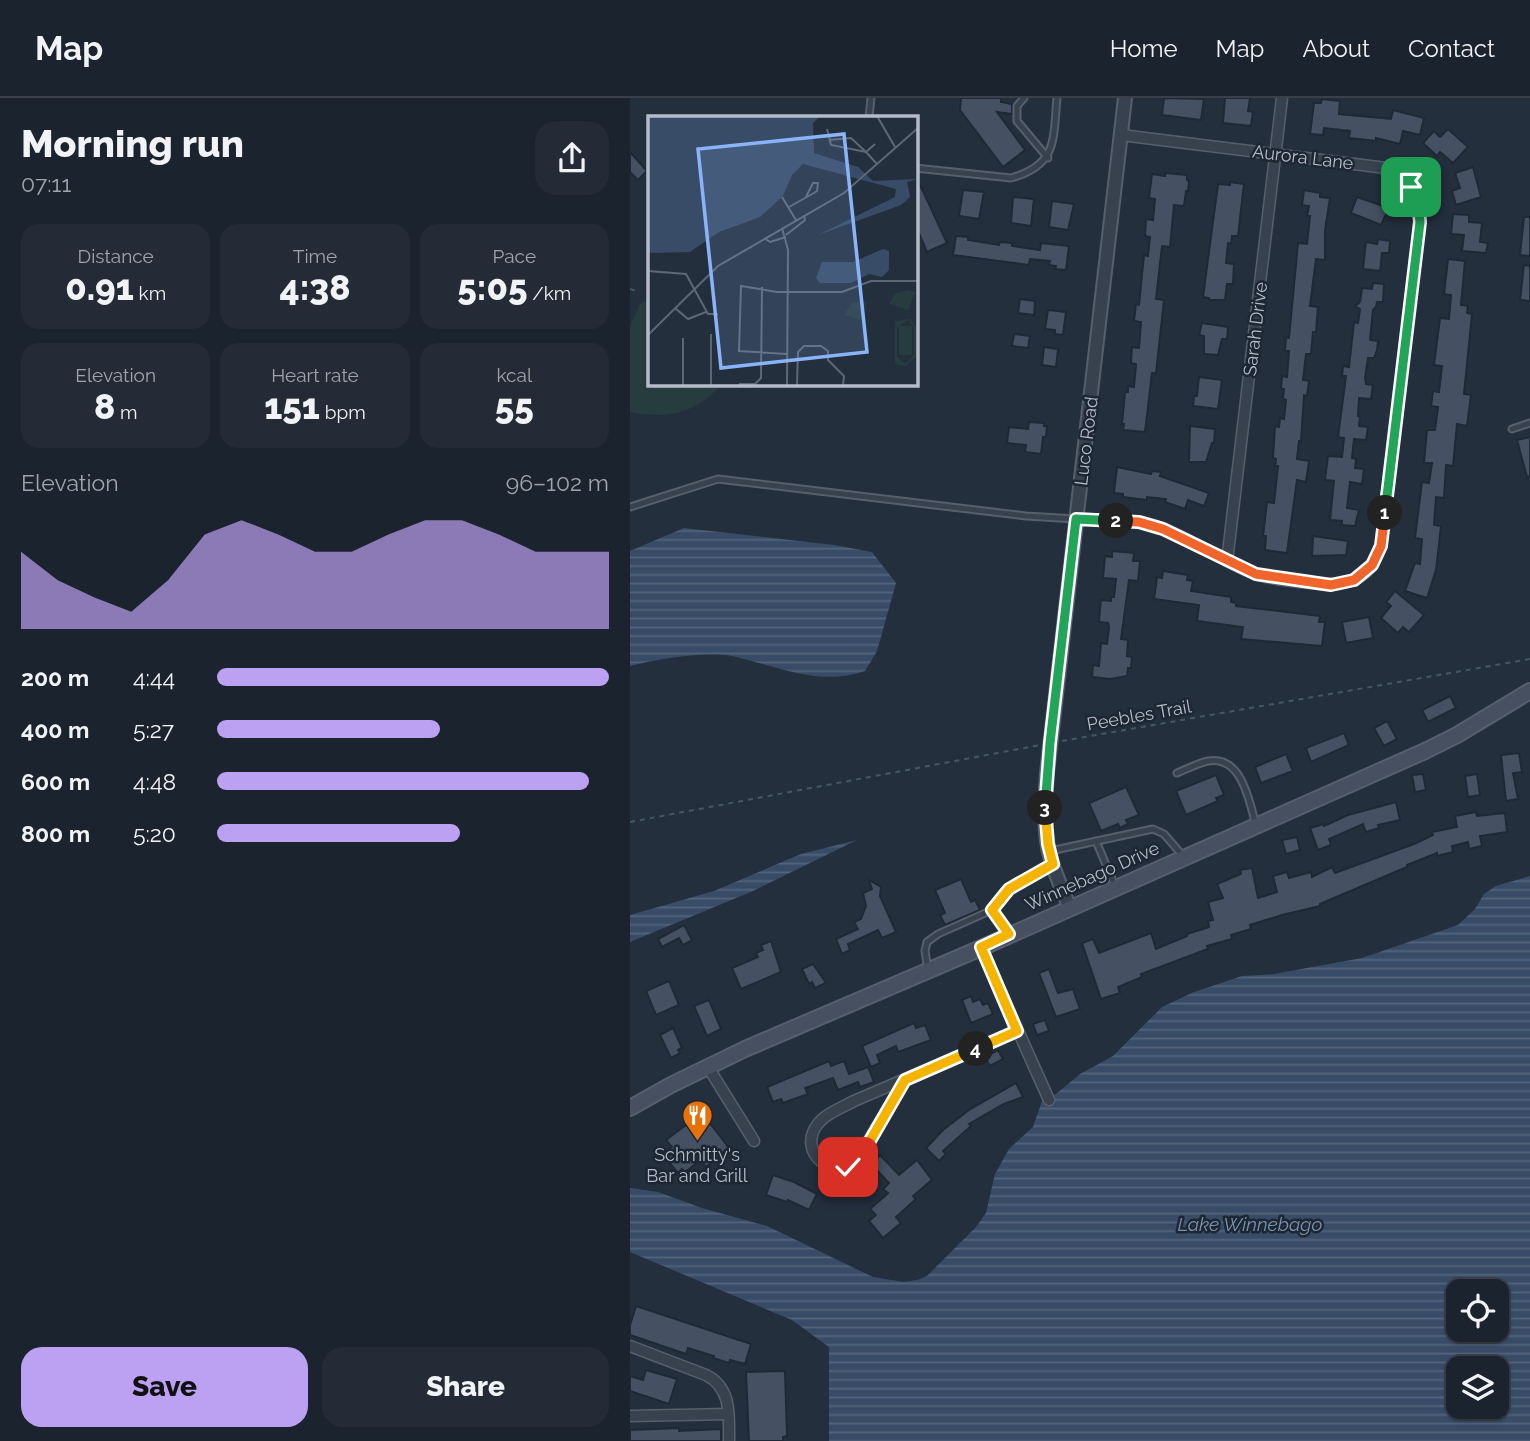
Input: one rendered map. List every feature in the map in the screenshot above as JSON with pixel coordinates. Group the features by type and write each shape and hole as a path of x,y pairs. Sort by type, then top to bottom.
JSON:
{"main road":[{"name":"Winnebago Drive","path":"630,1108 745,1049 1457,735 1530,691"}],"street":[{"name":"Luco Road","path":"1069,906 1049,851 1045,800 1125,98"},
{"name":"Sarah Drive","path":"1227,561 1282,98"},
{"name":"Aurora Lane","path":"1076,519 1149,524 1256,574 1273,579 1331,585 1356,579 1369,569 1379,551 1420,222 1416,196 1404,179 1381,166 1121,135"},
{"path":"981,947 1049,1100"},
{"path":"905,1080 855,1163 836,1169 820,1161 811,1148 811,1138 817,1125 831,1113 854,1101 1017,1031"},
{"path":"708,1067 754,1141"},
{"path":"630,1346 714,1379 725,1393 729,1441"},
{"path":"630,1416 728,1414"}],"lane":[{"path":"869,116 871,98"},
{"path":"1024,98 1017,106 1017,121 1048,158"},
{"path":"917,168 1012,178 1025,174 1048,158 1052,146 1057,98"},
{"path":"1512,429 1530,422"},
{"path":"630,507 718,479 1026,516 1076,519"},
{"path":"1177,773 1208,761 1221,761 1231,766 1240,776 1256,825"},
{"path":"1049,851 1153,829 1164,834 1184,856"},
{"path":"1096,841 1115,886"},
{"path":"928,970 925,950 927,942 938,934 992,910 1009,889 1053,864"},
{"path":"992,910 1009,934"}],"path":[{"path":"630,289 636,290"},
{"name":"Peebles Trail","path":"630,822 1050,743 1530,659"}],"green space":[{"path":"648,300 648,385 721,385 703,401 681,412 669,414 630,412 630,326 640,304"}],"water":[{"path":"684,528 834,545 872,552 896,583 877,651 865,671 831,677 814,676 732,656 709,654 681,656 630,666 630,551"},
{"path":"857,840 753,891 630,942 630,915 714,891 801,854"},
{"name":"Lake Winnebago","path":"1530,876 1530,1441 829,1441 829,1347 792,1320 630,1252 630,1188 658,1192 702,1208 767,1226 873,1277 903,1282 927,1276 976,1227 986,1213 995,1174 1009,1149 1033,1127 1042,1101 1056,1094 1080,1074 1113,1056 1162,1007 1194,992 1242,976 1274,974 1362,958 1458,925 1475,909 1484,894 1496,886"}],"building":[{"path":"961,98 1001,98 1001,102 1012,104 1012,114 997,112 1025,150 1003,167 960,110"},
{"path":"1164,98 1204,99 1201,120 1162,115"},
{"path":"1225,98 1250,98 1248,111 1253,112 1251,126 1223,123"},
{"path":"1322,99 1340,101 1339,114 1391,119 1393,110 1424,118 1420,135 1403,131 1400,144 1376,138 1376,141 1349,138 1350,131 1324,128 1323,135 1310,134 1314,103 1321,103"},
{"path":"1448,129 1468,147 1453,163 1440,152 1437,156 1423,143 1434,131 1440,137"},
{"path":"630,152 647,171 638,180 630,172"},
{"path":"1473,167 1481,197 1456,205 1452,191 1460,188 1455,173"},
{"path":"1165,173 1187,175 1188,191 1184,206 1174,205 1170,247 1162,246 1156,299 1164,300 1156,373 1152,373 1145,432 1123,430 1125,392 1128,392 1128,386 1134,387 1136,364 1131,363 1132,347 1139,348 1141,322 1134,321 1136,304 1139,305 1144,255 1148,256 1150,237 1145,236 1146,219 1153,220 1155,199 1149,198 1152,174 1165,176"},
{"path":"917,178 947,243 927,252 917,229"},
{"path":"1230,182 1244,184 1238,236 1232,236 1231,244 1228,243 1226,263 1234,264 1233,284 1227,284 1225,300 1209,300 1203,297 1218,184 1230,185"},
{"path":"963,190 984,192 979,219 959,216"},
{"path":"1304,190 1330,198 1325,230 1325,260 1316,259 1310,306 1318,307 1316,332 1313,332 1311,354 1306,354 1303,380 1309,381 1307,396 1304,395 1297,459 1309,461 1306,482 1297,480 1287,553 1265,550 1266,536 1263,536 1267,502 1274,503 1278,466 1275,466 1276,459 1273,458 1275,426 1279,427 1280,418 1284,419 1286,400 1283,399 1284,389 1281,389 1282,376 1287,377 1289,351 1285,351 1286,337 1289,338 1298,243 1307,244 1310,216 1307,216 1309,206 1302,205"},
{"path":"1013,197 1034,199 1031,226 1011,223"},
{"path":"1357,197 1389,208 1381,225 1351,213"},
{"path":"1052,201 1074,204 1068,230 1049,227"},
{"path":"1453,214 1469,215 1469,222 1482,223 1480,242 1488,243 1486,253 1462,251 1464,235 1451,234"},
{"path":"1524,217 1530,217 1530,256 1520,255"},
{"path":"956,236 999,245 1000,242 1012,243 1012,246 1040,250 1041,243 1069,246 1066,270 1055,269 1056,266 1049,265 1050,261 1030,259 1029,265 953,255"},
{"path":"1378,239 1390,241 1389,253 1382,253 1380,271 1363,269 1366,242 1377,244"},
{"path":"1448,259 1465,261 1461,305 1468,306 1467,313 1472,314 1464,394 1471,395 1467,426 1457,424 1453,466 1446,465 1444,498 1436,497 1434,525 1441,526 1436,570 1427,598 1405,591 1415,563 1420,564 1422,539 1415,538 1422,482 1429,483 1432,463 1424,463 1427,430 1435,430 1438,407 1431,406 1433,391 1439,392 1442,366 1434,365 1440,318 1449,319 1451,295 1444,294"},
{"path":"1524,265 1530,266 1530,301 1520,300"},
{"path":"1373,283 1384,284 1383,302 1377,302 1373,310 1370,340 1378,341 1377,350 1374,358 1368,358 1365,378 1366,384 1373,385 1371,399 1359,398 1359,426 1368,427 1366,440 1354,439 1352,458 1356,459 1355,468 1364,469 1362,484 1350,482 1347,508 1359,510 1355,526 1342,525 1342,521 1330,520 1334,481 1325,480 1328,456 1342,457 1344,438 1338,437 1346,376 1342,376 1343,366 1349,367 1354,322 1358,323 1360,309 1355,306 1360,302 1362,288 1372,289"},
{"path":"1020,299 1035,301 1034,315 1018,313"},
{"path":"1048,310 1066,312 1063,335 1055,334 1055,330 1045,329"},
{"path":"1202,323 1228,327 1227,339 1222,339 1218,355 1204,354 1204,336 1199,335"},
{"path":"1014,334 1030,336 1028,348 1012,346"},
{"path":"1044,347 1058,349 1056,367 1042,365"},
{"path":"1199,377 1222,380 1218,409 1193,406"},
{"path":"1029,422 1044,423 1044,426 1047,426 1041,454 1025,452 1026,445 1007,443 1009,427 1028,429"},
{"path":"1190,426 1215,429 1214,443 1206,462 1189,462"},
{"path":"1530,437 1530,476 1527,477 1517,440"},
{"path":"1117,467 1151,474 1152,471 1161,472 1160,476 1209,493 1204,506 1188,500 1185,509 1165,502 1166,499 1123,497 1123,494 1114,493"},
{"path":"1313,536 1348,541 1346,555 1312,556"},
{"path":"1112,551 1134,553 1133,561 1140,561 1138,581 1129,580 1121,639 1128,640 1127,656 1132,657 1131,668 1128,668 1127,676 1110,679 1092,677 1093,665 1099,666 1101,643 1107,644 1108,623 1099,622 1101,600 1111,601 1111,597 1114,597 1116,579 1103,578 1105,556 1112,557"},
{"path":"1163,571 1188,575 1187,580 1193,581 1191,591 1231,597 1231,602 1236,603 1236,606 1320,616 1319,622 1325,622 1322,646 1241,639 1243,627 1197,621 1199,605 1154,599 1157,577 1162,578"},
{"path":"1395,591 1424,615 1409,632 1403,627 1398,633 1381,618 1391,606 1386,602"},
{"path":"1369,617 1373,638 1346,643 1342,622"},
{"path":"1450,696 1456,708 1428,722 1422,710"},
{"path":"1387,721 1397,739 1384,746 1374,728"},
{"path":"1344,733 1349,745 1311,762 1306,748"},
{"path":"1519,753 1522,772 1513,773 1518,799 1506,801 1501,755"},
{"path":"1286,754 1293,771 1261,783 1255,767"},
{"path":"1423,774 1426,790 1415,792 1412,775"},
{"path":"1477,774 1480,795 1468,797 1465,776"},
{"path":"1216,775 1224,795 1216,798 1218,801 1186,815 1176,791"},
{"path":"1126,787 1139,815 1126,820 1128,824 1120,828 1118,824 1101,831 1089,803"},
{"path":"1396,802 1400,820 1378,825 1379,828 1366,832 1363,824 1329,839 1331,845 1318,850 1310,828 1324,826 1348,815"},
{"path":"1476,812 1477,816 1505,813 1507,832 1480,836 1482,846 1469,849 1468,842 1452,846 1453,852 1437,856 1437,853 1407,865 1320,906 1250,925 1251,929 1231,935 1232,939 1207,946 1208,949 1141,974 1142,977 1118,987 1120,993 1101,999 1082,943 1093,939 1099,953 1151,933 1156,949 1209,927 1208,921 1213,920 1208,902 1223,898 1217,884 1241,874 1240,870 1252,868 1258,898 1277,892 1273,876 1287,872 1289,878 1311,872 1312,877 1332,867 1335,873 1414,844 1433,835 1432,832 1457,827 1455,816"},
{"path":"1297,837 1300,850 1286,854 1282,840"},
{"path":"961,879 971,902 975,900 980,910 945,925 940,915 945,913 935,890"},
{"path":"869,880 881,887 880,896 896,932 882,938 878,930 848,944 850,950 842,954 836,939 858,929 854,922 861,919 866,906 863,893 872,889"},
{"path":"684,925 692,940 683,945 679,938 662,947 658,939"},
{"path":"771,941 781,972 741,989 732,968 758,957 756,953 763,950 761,945"},
{"path":"813,964 826,983 815,988 812,982 809,984 802,969"},
{"path":"1049,969 1058,993 1073,989 1080,1009 1056,1017 1039,973"},
{"path":"669,981 679,1005 656,1015 646,991"},
{"path":"971,996 973,1002 980,999 983,1005 988,1003 993,1014 971,1023 962,1000"},
{"path":"709,1000 721,1029 707,1036 694,1006"},
{"path":"1045,1020 1049,1031 1037,1035 1033,1024"},
{"path":"914,1023 916,1028 925,1025 931,1040 898,1052 896,1046 877,1055 880,1063 871,1067 862,1046"},
{"path":"673,1028 682,1048 678,1050 680,1053 671,1058 660,1035"},
{"path":"998,1050 1003,1059 990,1066 985,1057"},
{"path":"829,1061 831,1066 844,1061 849,1074 868,1067 874,1082 860,1087 858,1082 838,1090 833,1078 805,1088 808,1094 783,1103 781,1099 773,1102 767,1087"},
{"path":"1016,1083 1023,1097 1004,1104 969,1124 971,1126 943,1151 946,1154 939,1161 926,1148 943,1130 969,1110"},
{"name":"Schmitty's Bar and Grill","path":"702,1113 729,1148 706,1167 701,1160 685,1172 682,1169 678,1173 666,1158 670,1155 667,1150 672,1147 666,1140"},
{"path":"880,1155 899,1175 917,1160 932,1180 913,1196 916,1199 896,1217 901,1223 883,1238 869,1221 876,1215 870,1209 888,1193 883,1189 889,1183 871,1164"},
{"path":"773,1175 817,1194 809,1210 788,1200 787,1202 766,1195"},
{"path":"636,1306 751,1344 745,1364 730,1360 729,1363 688,1348 686,1354 630,1335"},
{"path":"646,1370 677,1379 669,1404 630,1391 630,1376 643,1380"},
{"path":"785,1371 787,1436 783,1437 783,1441 749,1441 746,1372"},
{"path":"679,1428 679,1431 721,1429 721,1441 630,1441 630,1430"}],"place":[{"name":"Schmitty's Bar and Grill","path":"697,1143"}],"route":[{"path":"848,1167 860,1158 905,1080 1017,1031 981,947 1009,934 992,910 1009,889 1053,864 1048,844 1045,800 1076,519 1139,522 1156,526 1247,570 1273,579 1336,585 1361,576 1375,561 1382,541 1420,222 1418,201 1411,187"}]}
